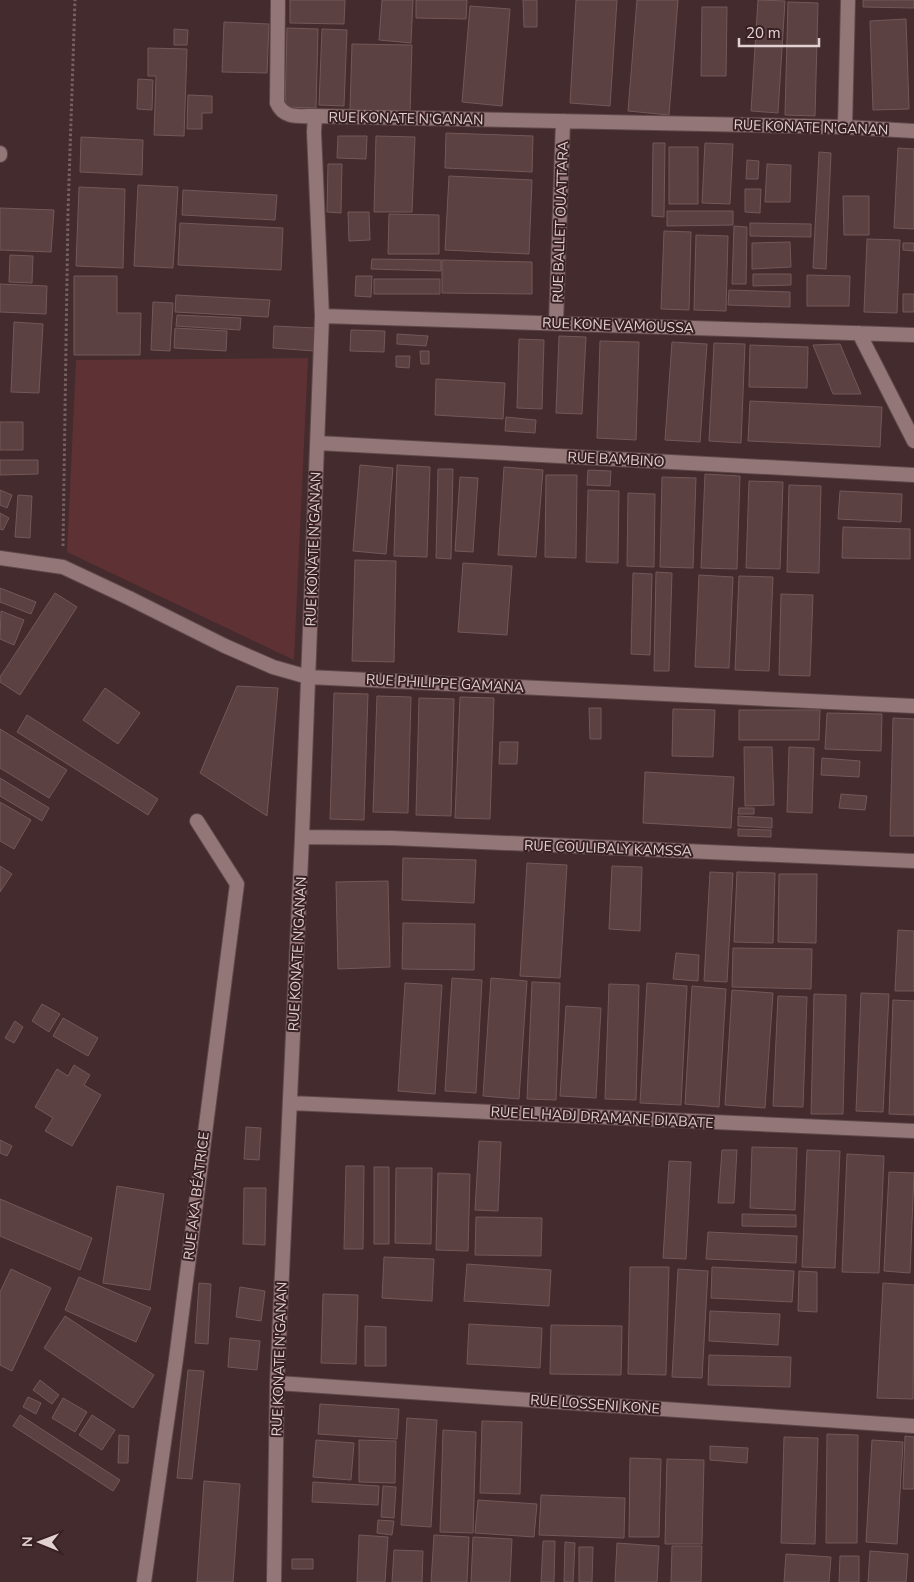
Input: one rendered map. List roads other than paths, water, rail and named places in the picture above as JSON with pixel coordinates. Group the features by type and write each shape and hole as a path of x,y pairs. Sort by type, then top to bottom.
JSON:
{"street":[{"path":"278,0 277,103 280,110 286,115 315,116"},
{"path":"845,127 848,0"},
{"name":"RUE KONATE N'GANAN","path":"274,1582 277,1383 302,837 322,316 314,132 315,116 845,127 914,131"},
{"name":"RUE BALLET OUATTARA","path":"556,323 563,121"},
{"name":"RUE KONE VAMOUSSA","path":"322,316 914,335"},
{"path":"859,333 914,440"},
{"name":"RUE BAMBINO","path":"317,443 914,475"},
{"name":"RUE PHILIPPE GAMANA","path":"0,558 63,567 225,646 273,667 308,677 914,706"},
{"name":"RUE AKA BÉATRICE","path":"144,1582 176,1359 237,884 197,821"},
{"name":"RUE COULIBALY KAMSSA","path":"302,837 402,839 914,861"},
{"name":"RUE EL HADJ DRAMANE DIABATE","path":"290,1103 914,1131"},
{"name":"RUE LOSSENI KONE","path":"277,1383 914,1426"}]}
